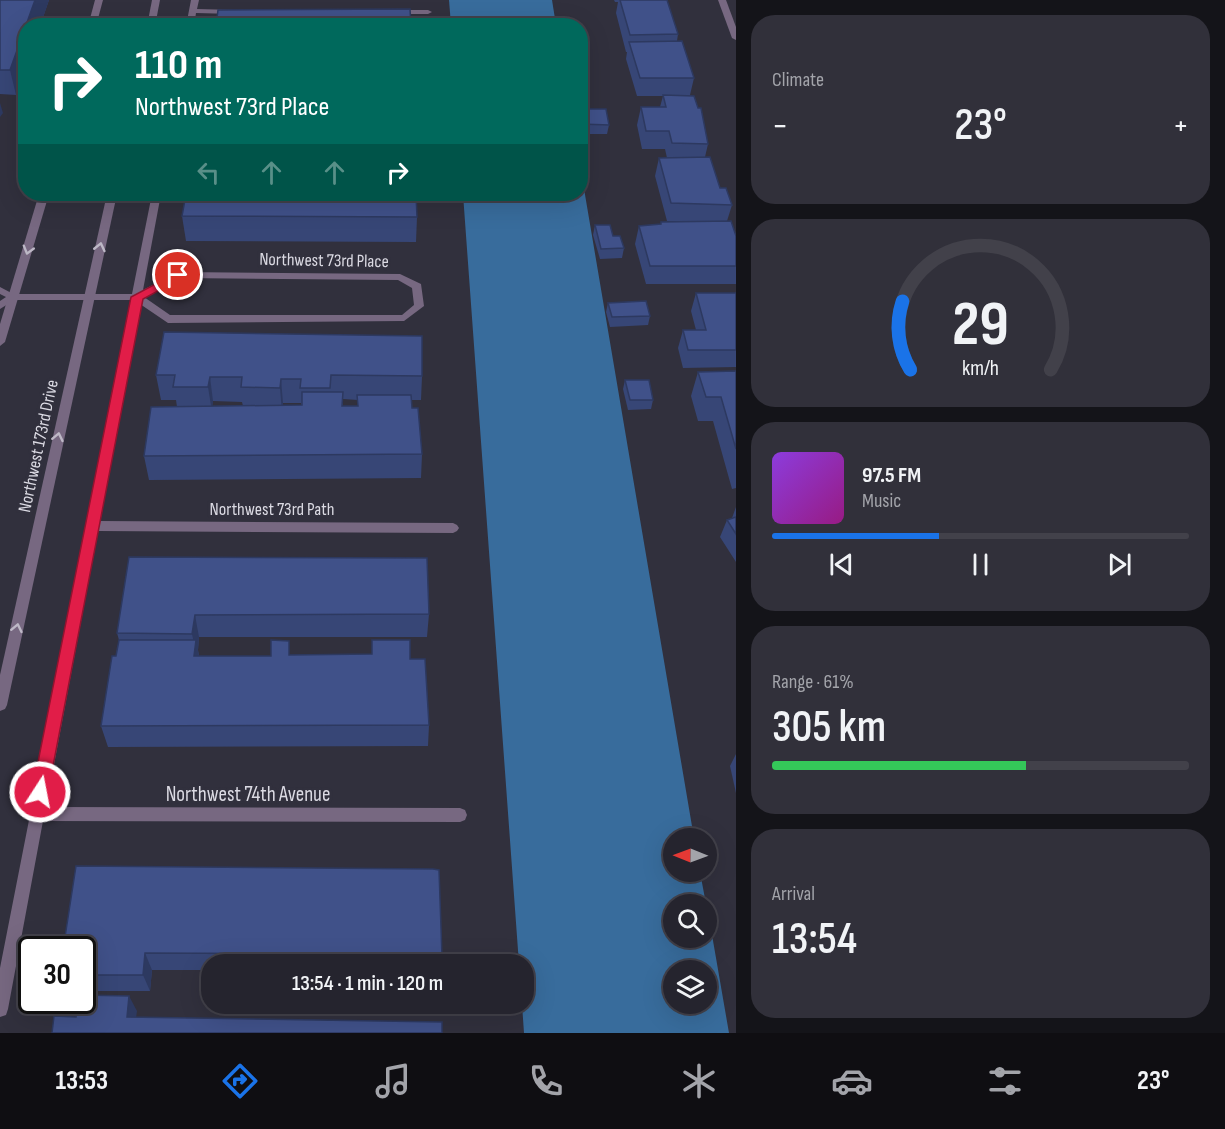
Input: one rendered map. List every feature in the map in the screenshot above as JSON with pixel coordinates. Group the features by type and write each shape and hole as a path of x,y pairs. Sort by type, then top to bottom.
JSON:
{"street":[{"path":"94,18 99,0"},
{"path":"153,18 156,0"},
{"path":"192,18 195,0"},
{"path":"722,0 736,38"},
{"path":"193,11 240,12"},
{"path":"381,12 428,12"},
{"path":"0,342 42,201"},
{"name":"Northwest 173rd Drive","path":"0,705 110,201"},
{"path":"0,1008 155,201"},
{"name":"Northwest 73rd Place","path":"14,297 137,297 178,275 400,277 417,286 419,306 404,318 168,319 137,297"},
{"path":"0,290 14,297"},
{"path":"0,306 14,297"},
{"name":"Northwest 73rd Path","path":"92,526 453,528"},
{"name":"Northwest 74th Avenue","path":"36,814 459,815"}],"water":[{"path":"449,0 552,0 555,18 450,18"},
{"path":"464,201 586,201 692,828 663,828 663,882 702,882 704,894 663,894 663,948 714,948 716,960 663,960 663,1014 717,1014 717,964 729,1033 524,1033 523,1014 534,1014 534,954 518,954"}],"building":[{"path":"0,0 35,0 29,18 18,18 18,48 10,70 0,70"},
{"path":"620,0 667,0 678,34 630,35"},
{"path":"410,9 411,18 217,18 218,10"},
{"path":"682,41 694,78 640,78 629,42"},
{"path":"663,95 694,96 698,108 701,108 708,144 672,143 669,131 646,131 641,107 666,107"},
{"path":"588,109 606,109 609,125 588,124"},
{"path":"710,157 720,188 726,188 732,205 671,203 659,158"},
{"path":"185,201 416,201 417,217 182,216"},
{"path":"731,221 736,236 736,266 650,266 639,226 661,224 661,222"},
{"path":"595,225 610,225 613,236 620,236 624,248 601,249"},
{"path":"696,293 736,293 736,350 688,350 683,330 706,330"},
{"path":"646,301 650,316 612,317 608,303"},
{"path":"164,332 422,336 422,376 331,375 330,388 300,388 301,379 281,379 280,388 241,387 242,377 210,377 208,387 173,387 175,375 156,375"},
{"path":"736,371 736,449 721,397 706,397 698,372"},
{"path":"625,380 649,380 653,400 630,400"},
{"path":"302,392 343,392 342,406 358,406 357,395 411,395 412,408 418,408 422,454 144,456 151,407 302,405"},
{"path":"736,517 736,534 727,520"},
{"path":"129,557 427,558 429,614 195,615 192,634 117,633"},
{"path":"119,640 196,640 194,656 271,656 271,640 289,641 289,655 372,654 372,640 410,640 410,659 425,659 429,725 101,726 112,656 116,656"},
{"path":"76,866 439,870 442,954 145,953 143,975 96,975 96,936 65,936"},
{"path":"96,995 129,996 127,1017 442,1022 442,1033 52,1033 54,1016 76,1017 77,1014 96,1014"}],"route":[{"path":"40,792 137,297 178,275"}]}
